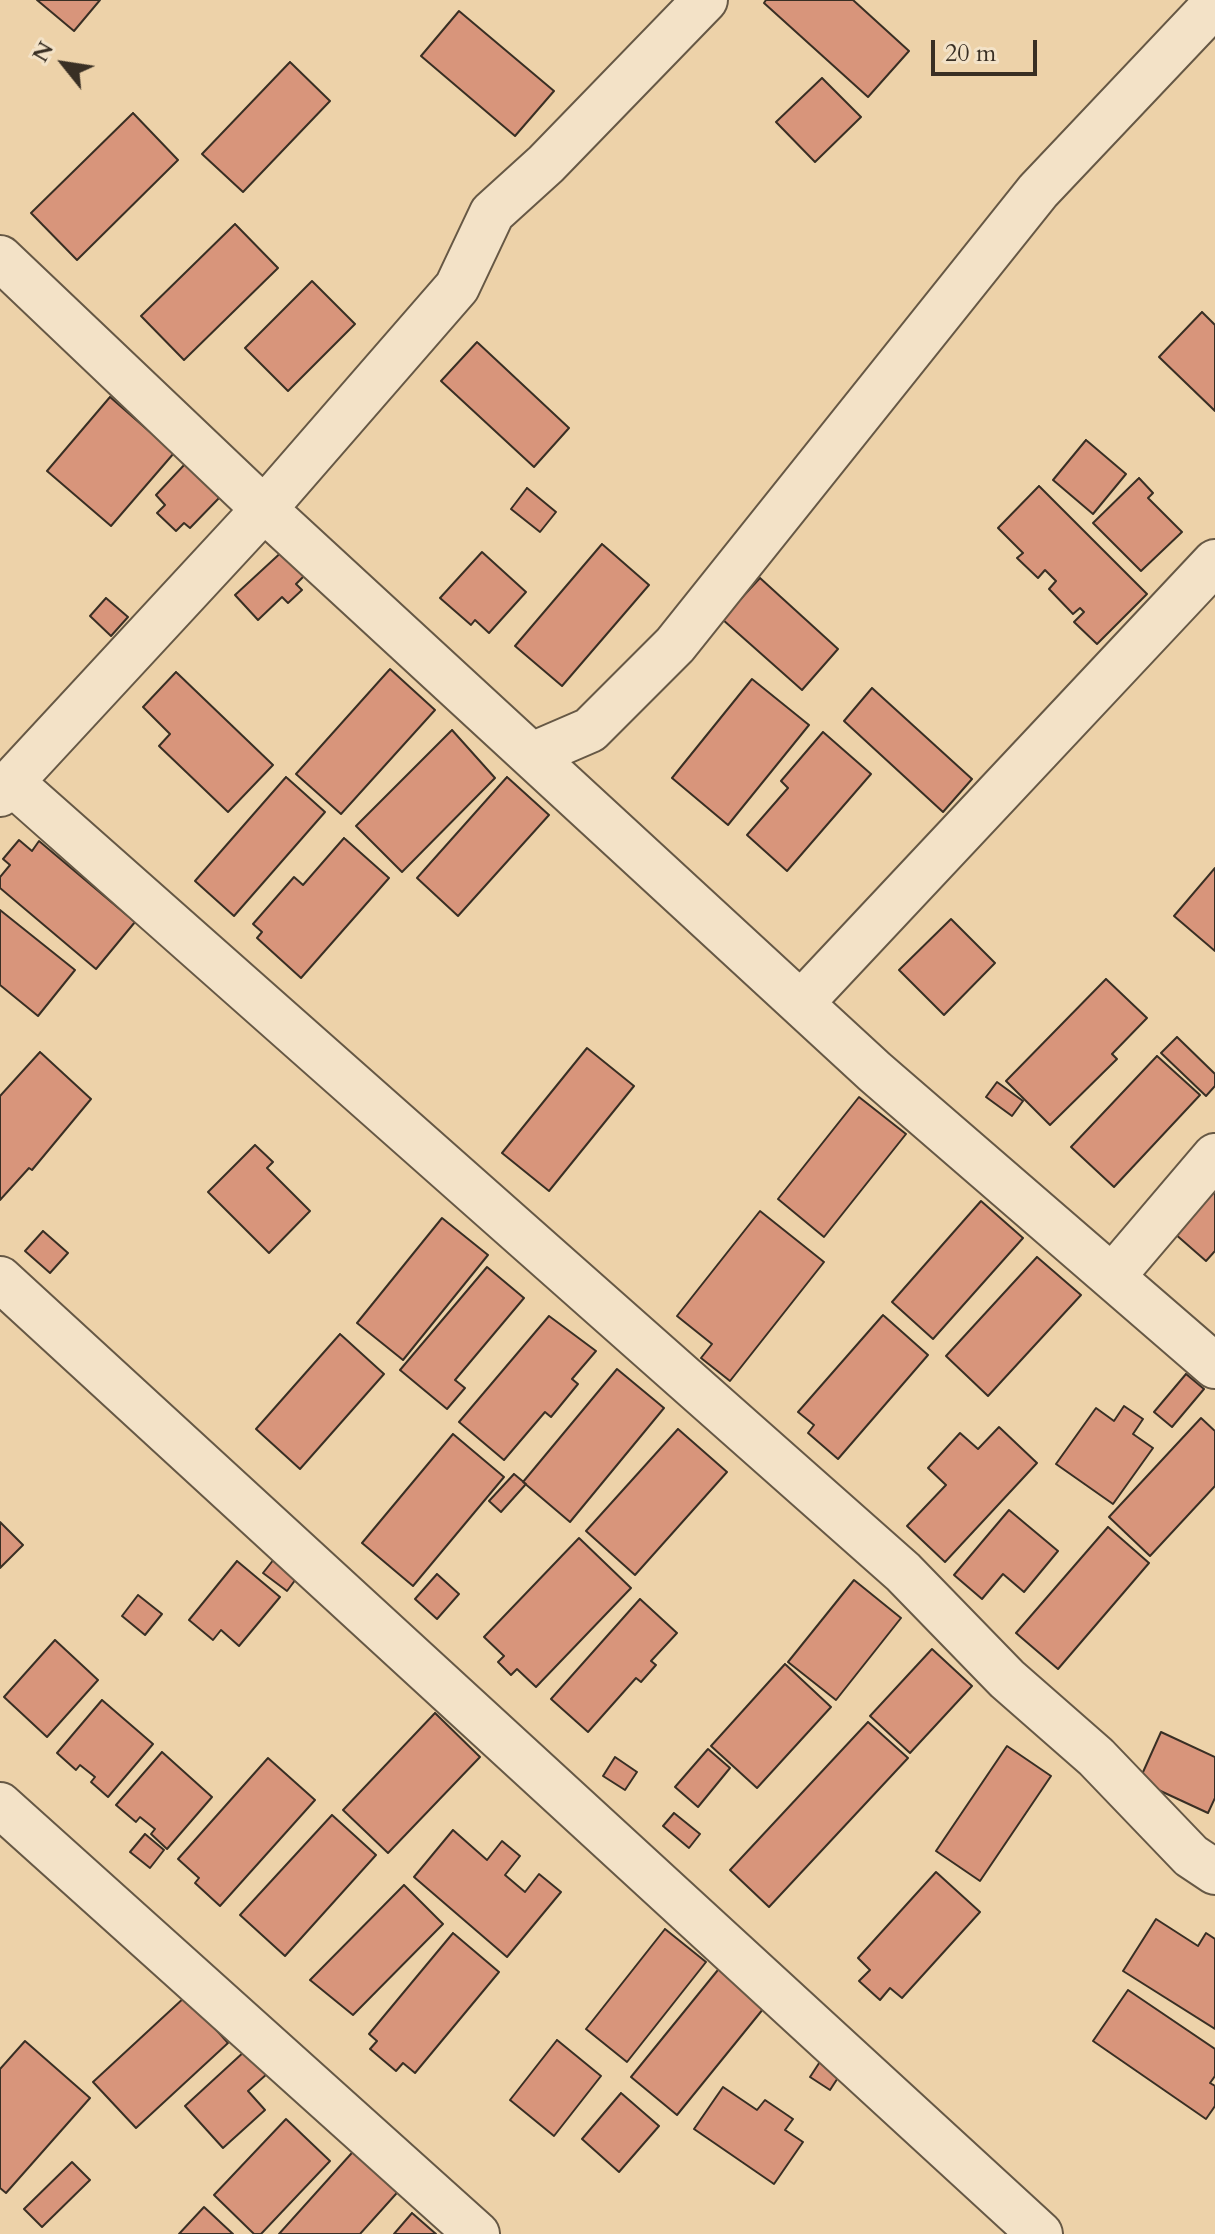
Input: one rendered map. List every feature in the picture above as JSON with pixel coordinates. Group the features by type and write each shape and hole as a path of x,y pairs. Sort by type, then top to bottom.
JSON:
{"street":[{"path":"705,0 556,154 492,213 457,287 264,509 6,788 903,1572 1007,1679 1096,1757 1191,1856 1215,1872"},
{"path":"532,755 590,730 675,645 1038,191 1215,4"},
{"path":"0,258 264,509 875,1072 1215,1366"},
{"path":"802,1002 1215,562"},
{"path":"1112,1277 1215,1156"},
{"path":"0,1279 1040,2234"},
{"path":"0,1805 477,2234"}],"building":[{"path":"37,0 100,0 74,31"},
{"path":"766,0 853,0 909,51 868,97 764,3"},
{"path":"459,11 554,91 515,136 421,56"},
{"path":"290,62 330,101 243,192 202,154"},
{"path":"822,78 861,117 815,162 776,122"},
{"path":"133,113 178,160 77,260 31,213"},
{"path":"235,224 278,268 184,360 141,316"},
{"path":"312,281 355,324 288,391 245,348"},
{"path":"1202,312 1215,325 1215,411 1159,357"},
{"path":"477,342 569,428 534,467 441,381"},
{"path":"110,397 174,453 111,526 47,471"},
{"path":"1086,440 1126,474 1093,514 1053,480"},
{"path":"185,464 220,497 190,528 184,523 176,531 157,513 165,505 156,495"},
{"path":"1139,478 1153,493 1148,498 1182,532 1141,571 1093,523"},
{"path":"1039,486 1147,594 1097,644 1074,622 1084,612 1080,608 1073,614 1049,589 1056,581 1045,570 1038,578 1017,558 1023,553 998,528"},
{"path":"527,488 556,512 540,532 511,509"},
{"path":"602,544 649,585 562,686 515,646"},
{"path":"286,548 308,572 296,584 302,590 288,603 282,597 258,620 235,595"},
{"path":"482,552 526,592 489,633 475,620 471,625 440,598"},
{"path":"760,578 838,649 802,690 722,619"},
{"path":"106,598 128,617 111,636 90,616"},
{"path":"390,669 435,710 341,814 296,774"},
{"path":"176,672 273,765 228,812 159,746 170,734 143,707"},
{"path":"752,679 809,725 728,825 672,778"},
{"path":"872,688 972,779 943,812 844,721"},
{"path":"452,730 495,778 402,872 356,826"},
{"path":"823,732 871,774 787,871 747,835 788,788 781,781"},
{"path":"286,777 325,812 234,916 195,881"},
{"path":"507,777 549,815 458,916 417,878"},
{"path":"344,838 389,878 301,978 257,938 262,932 253,924 294,877 303,885"},
{"path":"19,840 32,851 39,841 135,922 96,969 0,888 0,877 10,865 3,859"},
{"path":"1215,868 1215,951 1174,916"},
{"path":"0,910 75,970 38,1016 0,985"},
{"path":"951,919 995,963 944,1015 899,970"},
{"path":"1106,979 1147,1018 1112,1054 1117,1059 1050,1125 1006,1081"},
{"path":"1177,1037 1215,1074 1215,1086 1206,1096 1161,1053"},
{"path":"587,1048 634,1086 549,1191 502,1153"},
{"path":"40,1052 91,1099 32,1170 29,1168 0,1200 0,1096"},
{"path":"1157,1056 1200,1095 1114,1187 1071,1147"},
{"path":"997,1082 1023,1101 1012,1116 986,1097"},
{"path":"859,1097 906,1134 824,1237 778,1199"},
{"path":"255,1145 273,1162 267,1168 310,1211 269,1253 208,1192"},
{"path":"1215,1187 1215,1251 1206,1261 1174,1233"},
{"path":"981,1201 1023,1238 933,1339 892,1302"},
{"path":"760,1211 824,1262 730,1381 701,1358 712,1344 677,1316"},
{"path":"442,1218 488,1255 403,1360 357,1323"},
{"path":"43,1231 68,1253 50,1273 25,1251"},
{"path":"1037,1257 1081,1295 988,1396 946,1356"},
{"path":"487,1267 524,1298 455,1380 465,1388 447,1409 400,1370"},
{"path":"883,1315 928,1355 838,1459 808,1433 814,1425 798,1412"},
{"path":"549,1316 596,1351 572,1379 578,1384 551,1417 545,1412 504,1460 459,1422"},
{"path":"340,1334 384,1374 300,1469 256,1429"},
{"path":"617,1369 664,1408 570,1522 523,1482"},
{"path":"1186,1374 1204,1389 1172,1427 1154,1412"},
{"path":"1124,1406 1143,1419 1133,1434 1153,1448 1113,1504 1056,1464 1096,1408 1114,1421"},
{"path":"1201,1418 1215,1431 1215,1486 1150,1556 1109,1517"},
{"path":"999,1427 1037,1463 945,1562 907,1526 946,1485 928,1468 960,1433 978,1449"},
{"path":"678,1429 727,1472 635,1575 586,1531"},
{"path":"453,1434 504,1477 413,1586 362,1543"},
{"path":"514,1474 526,1484 501,1512 489,1501"},
{"path":"1009,1510 1058,1551 1024,1592 1003,1574 982,1599 954,1575"},
{"path":"0,1522 23,1545 0,1568"},
{"path":"1108,1527 1149,1563 1058,1669 1016,1633"},
{"path":"579,1538 631,1588 536,1687 517,1669 511,1675 498,1662 504,1656 484,1637"},
{"path":"282,1549 305,1567 287,1591 263,1573"},
{"path":"237,1561 280,1597 239,1646 221,1630 213,1640 189,1620"},
{"path":"437,1574 459,1594 437,1619 415,1599"},
{"path":"854,1580 901,1618 836,1700 788,1662"},
{"path":"138,1595 162,1614 145,1635 122,1616"},
{"path":"640,1599 677,1633 651,1661 656,1665 641,1682 636,1678 588,1732 551,1699"},
{"path":"55,1640 98,1680 47,1737 4,1697"},
{"path":"932,1649 972,1686 910,1753 870,1716"},
{"path":"785,1664 831,1707 757,1788 711,1746"},
{"path":"102,1700 153,1744 108,1797 91,1782 95,1777 80,1765 76,1770 57,1753"},
{"path":"435,1713 480,1757 388,1853 343,1810"},
{"path":"868,1722 908,1758 769,1907 730,1870"},
{"path":"1161,1732 1215,1757 1215,1798 1208,1813 1139,1781"},
{"path":"1007,1746 1051,1776 980,1881 936,1851"},
{"path":"708,1749 730,1768 698,1807 675,1787"},
{"path":"162,1752 212,1797 167,1849 151,1834 155,1829 140,1817 136,1822 116,1805"},
{"path":"615,1757 637,1772 625,1790 603,1776"},
{"path":"268,1758 315,1800 220,1906 195,1883 199,1878 178,1859"},
{"path":"674,1813 700,1834 689,1848 663,1826"},
{"path":"332,1815 376,1855 285,1956 240,1915"},
{"path":"453,1830 487,1860 502,1841 520,1856 505,1875 525,1892 539,1874 561,1892 507,1957 414,1877"},
{"path":"145,1834 164,1850 150,1868 130,1852"},
{"path":"936,1872 980,1912 902,1998 890,1988 880,2000 859,1981 870,1970 858,1958"},
{"path":"404,1885 443,1924 353,2015 310,1980"},
{"path":"1156,1919 1198,1946 1206,1933 1215,1939 1215,2029 1123,1971"},
{"path":"665,1929 706,1962 627,2062 586,2029"},
{"path":"453,1933 499,1972 415,2073 403,2063 396,2071 370,2049 377,2041 369,2034"},
{"path":"726,1960 772,1998 677,2115 631,2077"},
{"path":"1128,1990 1215,2049 1215,2076 1210,2083 1215,2086 1215,2106 1206,2119 1093,2041"},
{"path":"186,1996 228,2043 136,2128 93,2082"},
{"path":"557,2040 601,2076 554,2136 510,2100"},
{"path":"25,2041 90,2098 6,2193 0,2188 0,2069"},
{"path":"246,2050 268,2073 248,2091 265,2110 223,2148 185,2106"},
{"path":"827,2051 847,2064 830,2090 810,2077"},
{"path":"723,2087 757,2110 765,2100 793,2119 785,2130 803,2142 774,2184 694,2129"},
{"path":"621,2093 659,2126 619,2172 582,2139"},
{"path":"286,2119 330,2161 261,2234 254,2234 214,2195"},
{"path":"359,2145 404,2185 360,2234 279,2234"},
{"path":"72,2162 90,2180 42,2227 24,2209"},
{"path":"204,2207 233,2234 179,2234"},
{"path":"412,2213 436,2234 394,2234"}]}
